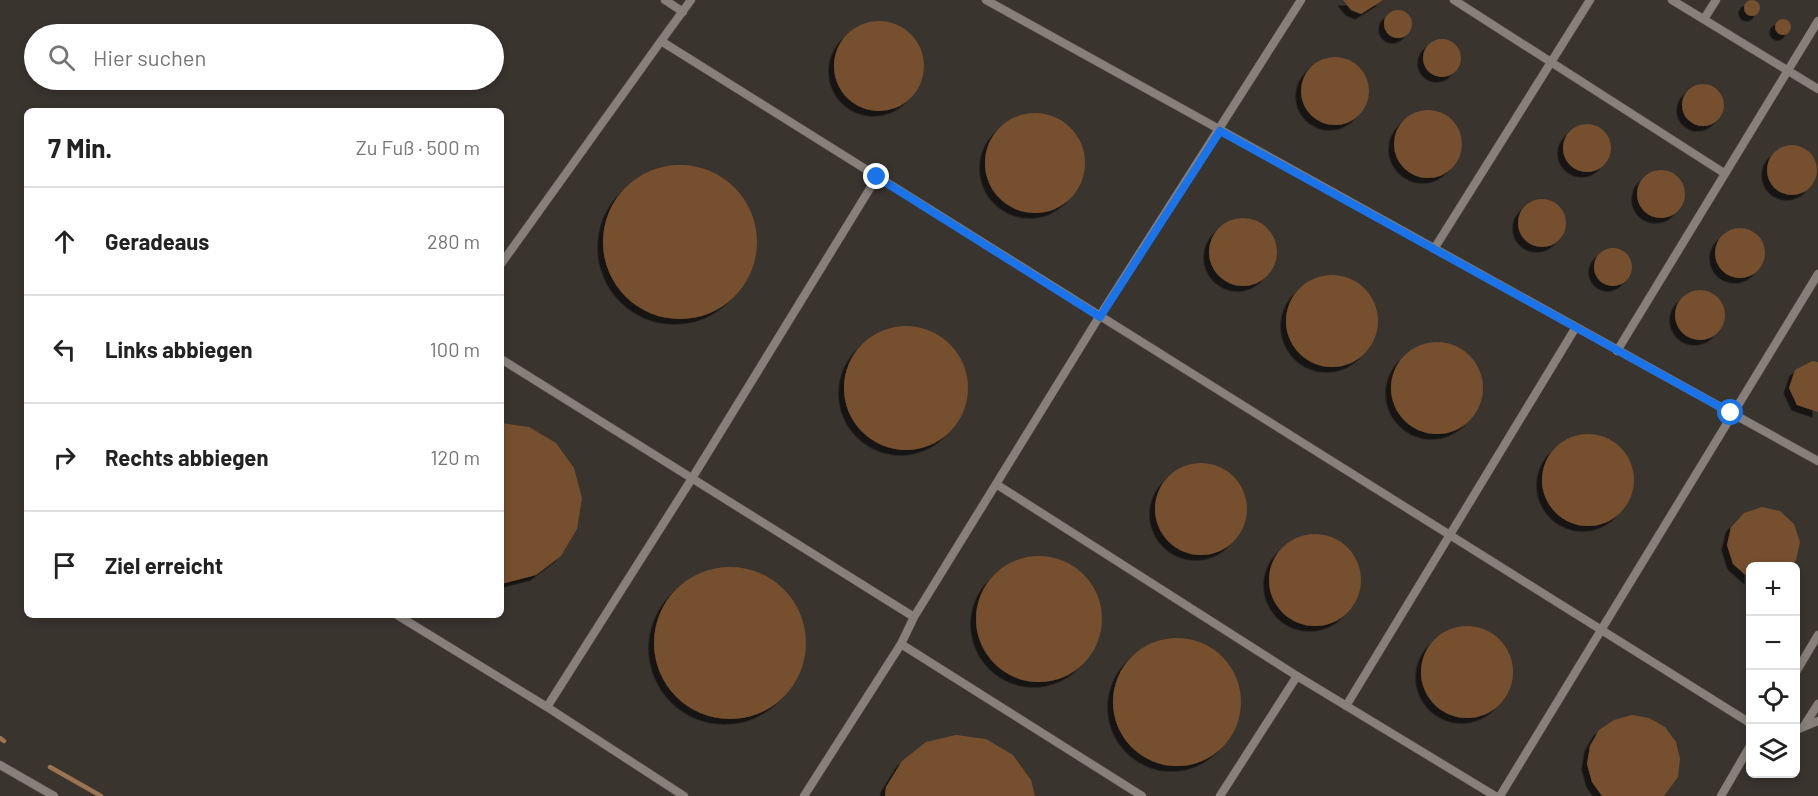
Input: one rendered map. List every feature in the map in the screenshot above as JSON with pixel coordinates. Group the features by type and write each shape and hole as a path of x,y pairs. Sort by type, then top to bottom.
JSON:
{"lane":[{"path":"665,0 683,12"},
{"path":"504,260 691,0"},
{"path":"986,0 1818,461"},
{"path":"804,796 1100,317 1301,0"},
{"path":"1454,0 1724,173"},
{"path":"1434,249 1590,0"},
{"path":"1672,0 1818,89"},
{"path":"1704,20 1716,0"},
{"path":"1617,351 1818,21"},
{"path":"662,41 1746,720"},
{"path":"547,707 691,480 877,177"},
{"path":"996,484 1297,676 1497,796 1602,629 1731,413 1818,274"},
{"path":"1346,706 1576,327"},
{"path":"504,361 691,480 914,617"},
{"path":"402,618 547,707 684,796"},
{"path":"1797,670 1818,635"},
{"path":"900,644 1142,796"},
{"path":"1220,796 1297,676"},
{"path":"1804,726 1818,704"},
{"path":"1800,728 1818,721"},
{"path":"1721,796 1746,753"},
{"path":"0,765 54,796"}],"building":[{"path":"1343,0 1383,0 1361,14 1351,10"},
{"path":"1749,0 1755,0 1760,8 1758,14 1749,16 1744,11 1744,5"},
{"path":"1398,10 1408,14 1412,24 1408,34 1398,38 1388,34 1384,24 1388,14"},
{"path":"1780,19 1786,19 1791,27 1789,33 1780,35 1775,30 1775,24"},
{"path":"879,21 896,24 911,34 921,49 924,66 921,83 911,98 896,108 879,111 862,108 847,98 837,83 834,66 837,49 847,34 862,24"},
{"path":"1442,39 1455,45 1461,58 1455,71 1442,77 1429,71 1423,58 1429,45"},
{"path":"1335,57 1348,59 1359,67 1367,78 1369,91 1367,104 1359,115 1348,123 1335,125 1322,123 1311,115 1303,104 1301,91 1303,78 1311,67 1322,59"},
{"path":"1703,84 1718,90 1724,105 1718,120 1703,126 1688,120 1682,105 1688,90"},
{"path":"1428,110 1441,112 1452,120 1460,131 1462,144 1460,157 1452,168 1441,176 1428,178 1415,176 1404,168 1396,157 1394,144 1396,131 1404,120 1415,112"},
{"path":"1035,113 1054,117 1070,128 1081,144 1085,163 1081,182 1070,198 1054,209 1035,213 1016,209 1000,198 989,182 985,163 989,144 1000,128 1016,117"},
{"path":"1582,124 1592,124 1604,131 1611,143 1611,153 1604,165 1592,172 1582,172 1567,161 1563,153 1563,143 1574,128"},
{"path":"1792,145 1801,147 1812,156 1817,170 1815,179 1806,190 1792,195 1783,193 1772,184 1767,170 1769,161 1778,150"},
{"path":"680,165 709,171 723,178 734,188 744,199 751,213 757,242 751,271 744,285 734,296 723,306 709,313 680,319 651,313 637,306 626,296 616,285 609,271 603,242 609,213 616,199 626,188 637,178 651,171"},
{"path":"1661,170 1678,177 1685,194 1678,211 1661,218 1644,211 1637,194 1644,177"},
{"path":"1542,199 1559,206 1566,223 1559,240 1542,247 1525,240 1518,223 1525,206"},
{"path":"1243,218 1256,220 1267,228 1275,239 1277,252 1275,265 1267,276 1256,284 1243,286 1230,284 1219,276 1211,265 1209,252 1211,239 1219,228 1230,220"},
{"path":"1740,228 1749,230 1760,239 1765,253 1763,262 1754,273 1740,278 1731,276 1720,267 1715,253 1717,244 1726,233"},
{"path":"1613,248 1620,249 1626,254 1631,260 1631,274 1626,280 1620,285 1613,286 1606,285 1600,280 1595,274 1594,267 1595,260 1600,254 1606,249"},
{"path":"1332,275 1358,283 1370,295 1378,321 1370,347 1358,359 1332,367 1306,359 1294,347 1286,321 1294,295 1306,283"},
{"path":"1700,290 1709,292 1720,301 1725,315 1723,324 1714,335 1700,340 1691,338 1680,329 1675,315 1677,306 1686,295"},
{"path":"906,326 930,331 950,344 963,364 968,388 963,412 950,432 930,445 906,450 882,445 862,432 849,412 844,388 849,364 862,344 882,331"},
{"path":"1437,342 1463,350 1475,362 1483,388 1475,414 1463,426 1437,434 1411,426 1399,414 1391,388 1399,362 1411,350"},
{"path":"1812,361 1818,362 1818,412 1797,405 1789,388 1795,370"},
{"path":"504,423 529,427 556,443 574,468 582,498 577,529 561,556 536,575 504,583"},
{"path":"1588,434 1614,442 1626,454 1634,480 1626,506 1614,518 1588,526 1562,518 1550,506 1542,480 1550,454 1562,442"},
{"path":"1201,463 1227,471 1239,483 1247,509 1239,535 1227,547 1201,555 1175,547 1163,535 1155,509 1163,483 1175,471"},
{"path":"1762,507 1780,511 1794,524 1800,542 1794,562 1746,562 1746,575 1733,564 1727,545 1731,527 1744,513"},
{"path":"1315,534 1341,542 1353,554 1361,580 1353,606 1341,618 1315,626 1289,618 1277,606 1269,580 1277,554 1289,542"},
{"path":"1039,556 1063,561 1083,575 1097,595 1102,619 1097,643 1083,663 1063,677 1039,682 1015,677 995,663 981,643 976,619 981,595 995,575 1015,561"},
{"path":"730,567 745,568 759,573 784,589 800,614 805,628 805,658 800,672 784,697 759,713 745,718 730,719 715,718 701,713 676,697 660,672 655,658 654,643 655,628 660,614 676,589 701,573 715,568"},
{"path":"1467,626 1493,634 1505,646 1513,672 1505,698 1493,710 1467,718 1441,710 1429,698 1421,672 1429,646 1441,634"},
{"path":"1177,638 1201,643 1222,657 1236,678 1241,702 1236,726 1222,747 1201,761 1177,766 1153,761 1132,747 1118,726 1113,702 1118,678 1132,657 1153,643"},
{"path":"1632,715 1649,718 1665,727 1676,742 1680,759 1678,777 1664,796 1602,796 1592,782 1587,764 1590,746 1599,730 1614,720"},
{"path":"956,735 986,739 1013,755 1031,780 1035,796 885,796 886,787 902,761 926,742"}],"waterway":[{"path":"0,738 4,741"},
{"path":"50,767 101,796"}],"route":[{"path":"877,177 1100,317 1220,131 1731,413"}]}
